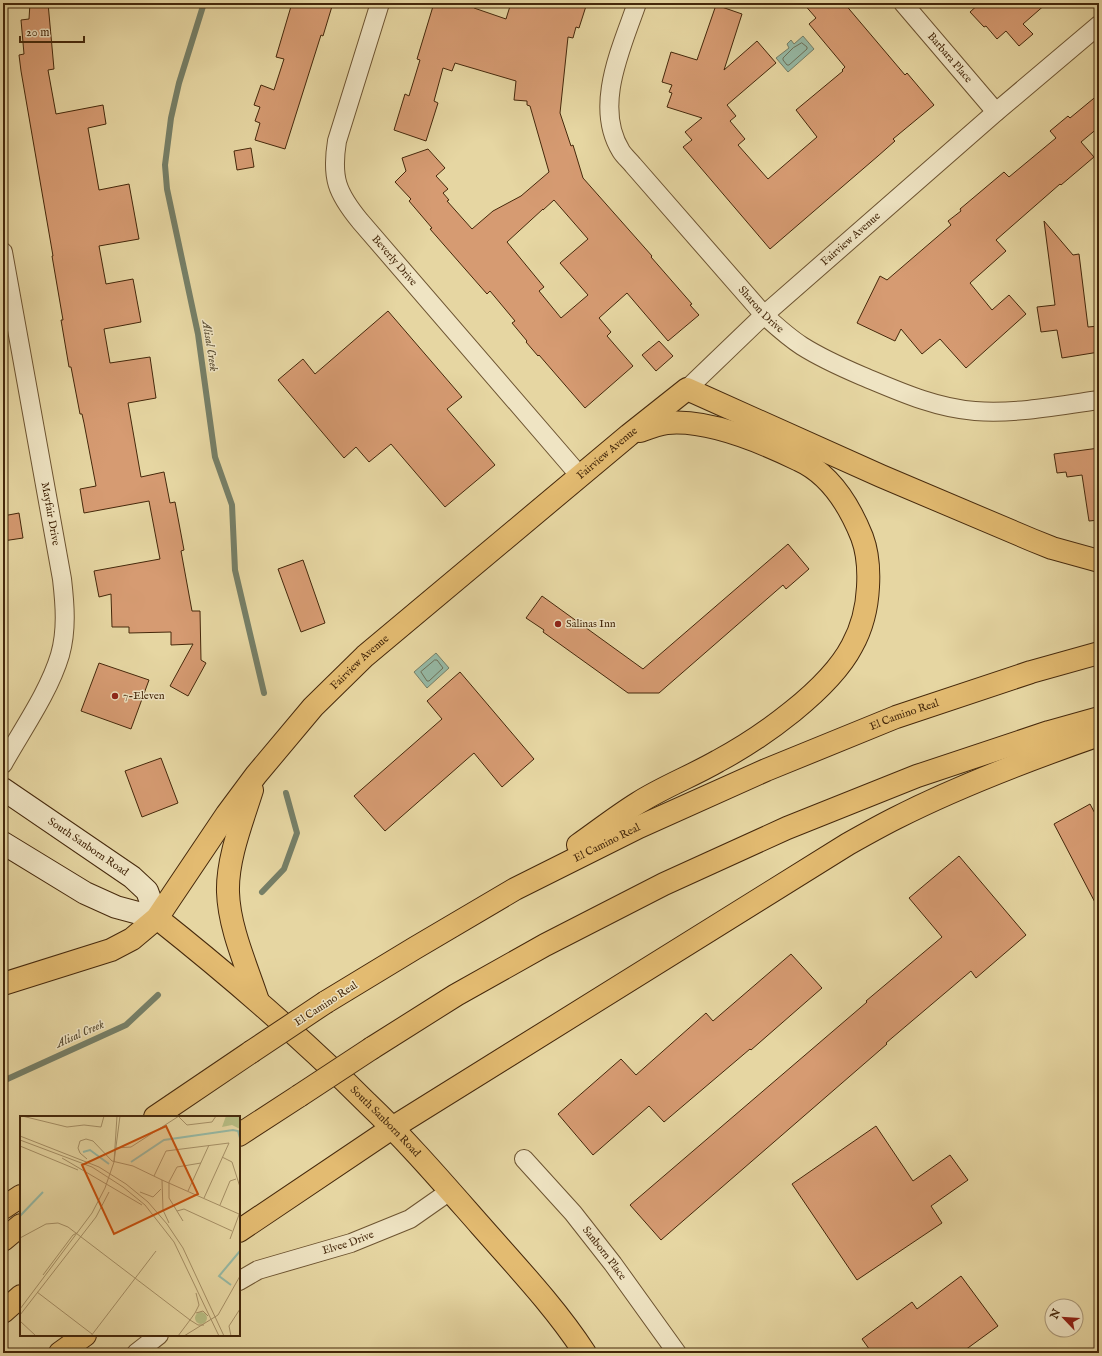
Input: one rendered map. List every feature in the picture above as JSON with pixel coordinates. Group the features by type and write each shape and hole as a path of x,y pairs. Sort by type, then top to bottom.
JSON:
{"highway":[{"name":"Fairview Avenue","path":"3,984 111,950 132,939 157,918 227,814 256,775 313,707 355,665 629,435 687,389"},
{"path":"687,389 881,476 1025,537 1052,548 1099,561"},
{"path":"515,889 638,803 720,761 763,734 796,709 831,676 852,648 865,612 869,576 864,542 849,509 826,480 815,470 802,461 768,446 706,426 681,422 665,423 629,435"},
{"name":"El Camino Real","path":"157,1116 326,1002 415,948 515,889 638,827 766,770 896,717 1031,672 1099,652"},
{"path":"240,1134 456,995 545,945 664,884 780,831 917,776 1049,732 1099,718"},
{"path":"240,1230 392,1128 848,844 896,818 951,793 1048,753 1099,735"},
{"path":"256,775 235,844 230,868 228,891 230,915 258,1001"},
{"name":"South Sanborn Road","path":"157,918 258,1001 368,1103 450,1191 545,1301 577,1340 585,1353"},
{"path":"3,1208 20,1197"},
{"path":"3,1240 20,1226"},
{"path":"3,1312 20,1297"},
{"path":"60,1353 84,1336"}],"main road":[{"name":"South Sanborn Road","path":"3,789 132,877 147,891 157,918"},
{"name":"South Sanborn Road","path":"3,843 85,893 116,907 157,918"}],"street":[{"name":"Beverly Drive","path":"380,3 336,141 334,164 339,191 347,205 360,221 580,476"},
{"name":"Sharon Drive","path":"637,3 615,70 610,95 610,117 618,144 633,165 764,315 796,342 824,359 911,396 948,407 974,411 1028,410 1099,400"},
{"name":"Barbara Place","path":"903,3 996,112"},
{"name":"Fairview Avenue","path":"687,389 764,315 996,112 1099,25"},
{"name":"Mayfair Drive","path":"3,252 62,579 65,606 65,625 60,655 53,673 39,702 3,764"},
{"name":"Sanborn Place","path":"524,1159 582,1224 677,1353"},
{"name":"Elvee Drive","path":"240,1280 258,1270 351,1243 410,1219 450,1191"},
{"path":"136,1353 158,1336"}],"water":[{"path":"803,36 814,49 788,72 776,58 789,48 787,44 791,40 794,44"},
{"path":"436,653 449,668 427,688 414,672"}],"building":[{"path":"30,3 48,3 54,69 48,70 56,114 103,105 106,124 88,128 99,190 129,184 139,239 99,246 106,284 133,279 141,322 104,329 110,363 150,357 156,398 128,403 141,477 164,472 170,503 175,502 184,550 181,551 192,611 200,611 201,660 206,663 188,696 170,686 193,644 171,645 171,632 129,633 129,627 112,627 111,594 99,597 94,571 160,559 149,501 84,513 80,489 96,486 82,414 80,414 71,367 69,367 61,320 63,320 53,256 19,55 24,54 21,20 29,19"},
{"path":"292,3 333,3 323,36 321,35 285,149 255,140 260,123 255,121 260,107 254,105 261,85 274,90 284,59 276,57"},
{"path":"434,3 475,3 474,8 506,19 511,3 587,3 579,28 576,27 573,38 568,37 560,113 571,146 573,145 583,178 652,256 651,257 692,304 690,305 699,315 668,341 627,293 599,318 611,332 607,336 633,366 585,408 526,342 527,341 512,323 515,321 490,291 487,294 430,229 432,228 409,201 411,199 395,182 406,171 402,158 428,149 445,168 436,176 448,189 443,193 449,200 447,201 472,229 493,211 521,196 549,172 530,106 527,105 527,101 514,100 516,81 455,63 452,71 443,68 434,101 438,103 426,141 394,130 405,94 409,96 420,60 417,59","holes":["554,200 588,239 560,263 588,295 561,318 539,291 544,287 507,242"]},
{"path":"803,3 844,3 905,75 907,73 934,105 893,139 895,141 770,249 683,147 692,140 685,132 702,118 667,107 672,93 669,92 672,85 662,82 671,52 697,60 716,5 742,14 724,70 757,41 776,63 727,105 736,116 730,121 745,139 738,145 768,179 817,137 796,110 843,71 842,70 845,67 809,24 816,18"},
{"path":"980,3 1047,3 1023,24 1033,34 1019,46 1006,31 997,39 986,26 984,27 970,12"},
{"path":"1099,94 1099,127 1081,142 1094,157 1061,185 1060,184 996,240 1006,251 970,283 992,310 1009,295 1026,314 966,368 940,339 922,354 901,329 895,341 857,323 880,276 887,280 951,225 948,221 961,211 960,209 1004,172 1009,177 1056,138 1050,131 1068,116 1070,118"},
{"path":"251,148 254,167 237,170 234,151"},
{"path":"1044,221 1073,255 1079,254 1088,327 1099,326 1099,352 1062,358 1057,330 1041,332 1037,307 1055,305"},
{"path":"388,311 462,397 447,409 495,465 445,507 391,444 369,462 356,447 344,458 278,380 303,359 315,374"},
{"path":"659,341 673,356 656,371 642,355"},
{"path":"1099,448 1099,520 1089,521 1082,475 1067,477 1066,472 1057,473 1054,454"},
{"path":"19,513 23,538 3,541 3,516"},
{"name":"Salinas Inn","path":"788,544 809,569 786,589 783,585 659,693 628,693 543,632 544,630 526,618 542,596 643,669"},
{"path":"303,560 325,623 301,632 278,569"},
{"name":"7-Eleven","path":"99,663 149,680 131,729 81,711"},
{"path":"460,672 534,759 502,787 474,753 385,831 354,796 442,719 427,701"},
{"path":"161,758 178,803 142,817 125,771"},
{"path":"1090,804 1099,821 1099,910 1054,824"},
{"path":"959,856 1026,935 976,978 971,971 886,1043 887,1044 661,1240 630,1205 942,937 909,898"},
{"path":"791,954 822,988 751,1050 750,1049 664,1122 649,1106 593,1155 558,1114 621,1059 636,1075 706,1013 713,1021"},
{"path":"876,1126 913,1181 950,1155 968,1180 931,1206 942,1223 857,1280 792,1184"},
{"path":"961,1276 998,1326 961,1353 872,1353 862,1339 912,1302 917,1309"}],"waterway":[{"name":"Alisal Creek","path":"204,3 179,83 171,118 165,165 167,189 198,334 215,457 232,505 235,570 264,693"},
{"name":"Alisal Creek","path":"262,892 284,869 297,833 286,793"},
{"name":"Alisal Creek","path":"3,1081 126,1025 158,995"}],"place":[{"name":"Salinas Inn","path":"558,624"},
{"name":"7-Eleven","path":"115,696"}]}
